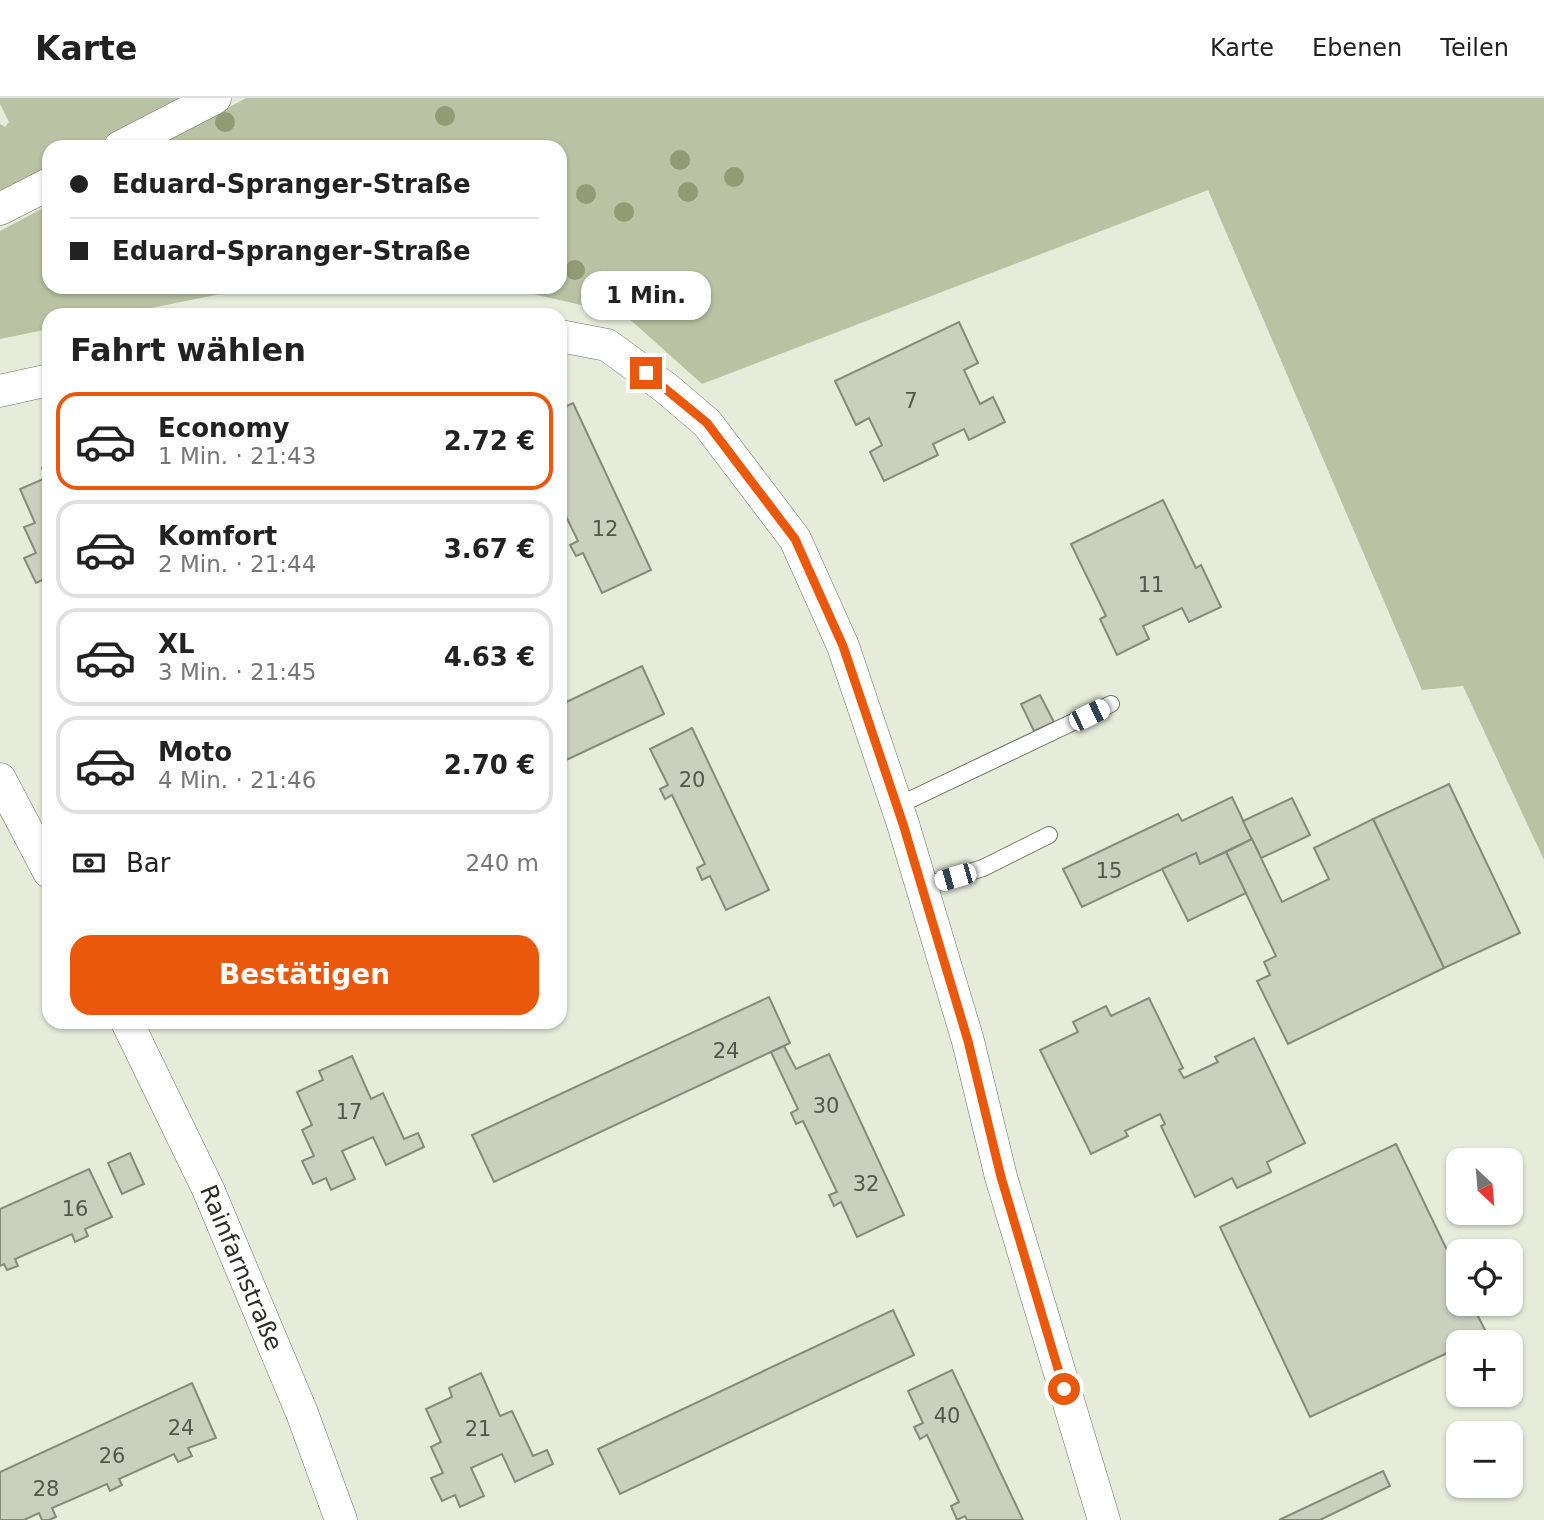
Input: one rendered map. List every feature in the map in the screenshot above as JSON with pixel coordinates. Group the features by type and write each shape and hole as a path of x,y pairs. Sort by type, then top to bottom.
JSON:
{"street":[{"path":"134,140 215,98"},
{"path":"0,209 42,188"},
{"path":"567,337 607,345 666,388 707,423 795,539 843,646 897,806 968,1041 1001,1177 1104,1520"},
{"path":"0,391 42,382"},
{"path":"0,779 42,859"},
{"name":"Rainfarnstraße","path":"130,1029 208,1189 302,1413 341,1520"}],"lane":[{"path":"897,806 1111,704"},
{"path":"922,887 983,868 1049,835"}],"green space":[{"path":"0,98 197,98 107,140 42,140 42,180 0,195 0,124 5,127 9,122 0,104"},
{"path":"246,98 1544,98 1544,860 1463,686 1422,690 1208,190 702,384 625,315 534,294 567,294 567,140 169,140"},
{"path":"42,209 42,294 220,294 151,308 42,308 42,330 0,339 0,231"}],"building":[{"path":"959,322 978,363 964,370 980,404 993,397 1005,422 969,440 964,429 933,444 938,455 884,481 870,452 882,445 869,418 856,425 835,381"},
{"path":"573,403 651,570 602,593 583,553 576,556 570,545 578,541 567,518 567,406"},
{"path":"42,480 42,580 36,583 24,558 36,553 24,527 35,523 20,489"},
{"path":"1163,500 1196,568 1201,565 1221,607 1189,622 1182,608 1143,626 1149,639 1117,655 1100,619 1106,616 1071,544"},
{"path":"642,666 664,714 567,760 567,702"},
{"path":"1040,695 1054,722 1034,731 1021,704"},
{"path":"692,728 769,890 726,910 710,876 702,880 697,868 705,864 672,795 665,799 660,789 668,785 650,749"},
{"path":"1449,784 1520,933 1444,968 1373,819"},
{"path":"1232,797 1252,839 1200,864 1196,853 1082,907 1063,869 1178,814 1182,821"},
{"path":"1292,798 1310,835 1261,858 1243,821"},
{"path":"1373,819 1444,968 1288,1044 1257,981 1270,975 1264,962 1276,956 1226,852 1252,839 1282,902 1329,879 1314,848"},
{"path":"1226,852 1246,893 1188,921 1162,869 1196,853 1200,864"},
{"path":"769,997 790,1043 494,1182 472,1135"},
{"path":"1149,998 1183,1068 1179,1070 1184,1078 1218,1062 1215,1057 1254,1038 1305,1143 1267,1162 1271,1172 1237,1188 1232,1178 1195,1197 1161,1126 1165,1124 1160,1114 1125,1131 1128,1136 1091,1154 1040,1050 1078,1032 1073,1022 1106,1006 1111,1016"},
{"path":"784,1046 796,1069 829,1054 904,1215 857,1237 841,1202 834,1206 829,1195 837,1192 803,1121 796,1124 791,1113 798,1109 771,1052"},
{"path":"352,1056 371,1099 383,1093 404,1139 418,1133 424,1147 386,1165 373,1137 342,1151 355,1179 331,1190 326,1178 313,1184 302,1161 314,1156 302,1130 312,1125 297,1092 323,1080 319,1071"},
{"path":"1396,1144 1446,1248 1446,1316 1478,1316 1485,1330 1446,1330 1446,1354 1310,1417 1220,1227"},
{"path":"130,1153 144,1184 122,1194 108,1163"},
{"path":"89,1169 112,1217 85,1229 88,1236 75,1242 72,1234 15,1259 18,1266 7,1270 4,1264 0,1266 0,1209"},
{"path":"893,1310 914,1355 620,1494 598,1449"},
{"path":"952,1370 1023,1520 967,1520 965,1516 957,1520 951,1506 959,1502 927,1435 920,1439 914,1427 923,1423 908,1391"},
{"path":"481,1373 500,1416 512,1411 533,1456 547,1450 553,1464 515,1482 502,1454 471,1468 484,1496 460,1507 455,1495 442,1501 431,1478 443,1473 431,1447 441,1442 426,1409 452,1397 449,1388"},
{"path":"192,1383 216,1438 188,1448 192,1456 178,1462 174,1454 119,1479 122,1485 110,1491 107,1484 52,1508 56,1517 49,1520 42,1520 39,1513 24,1520 0,1520 0,1472"},
{"path":"1383,1471 1390,1486 1320,1520 1279,1520"}],"route":[{"path":"646,373 707,423 795,539 843,646 903,824 968,1041 1001,1177 1064,1389"}]}
